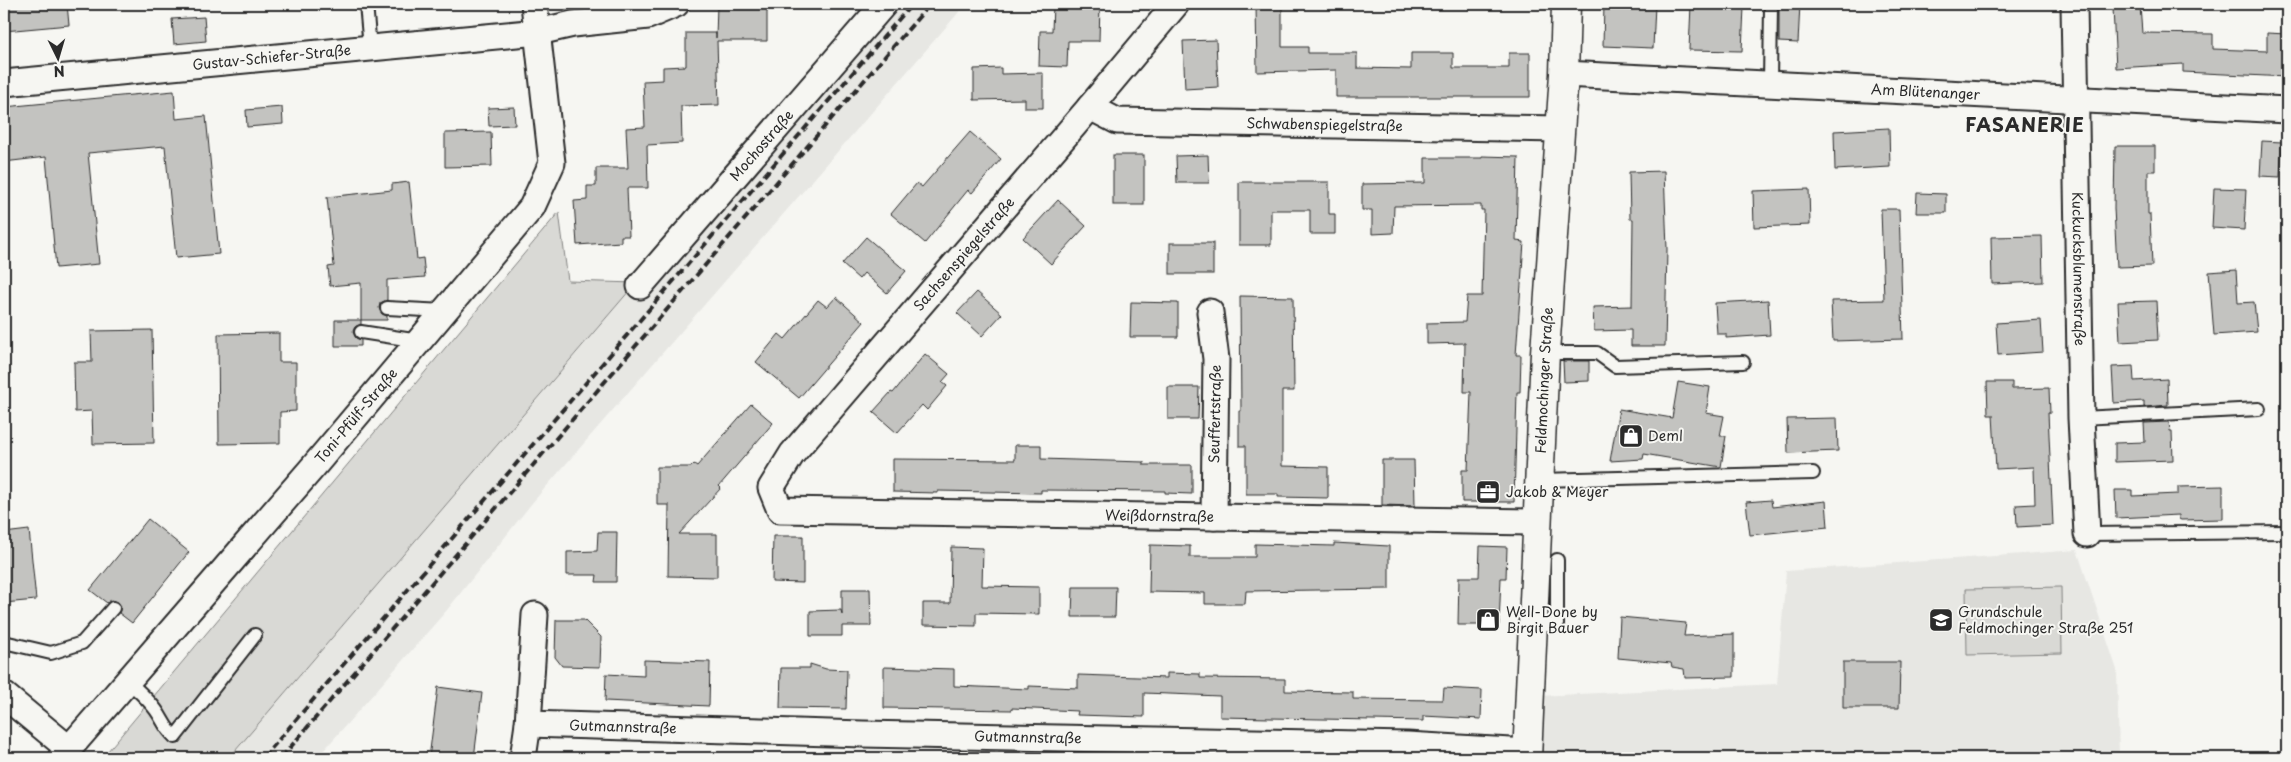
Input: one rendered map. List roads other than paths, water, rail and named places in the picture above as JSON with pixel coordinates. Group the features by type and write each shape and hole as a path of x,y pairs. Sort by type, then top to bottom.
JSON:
{"main road":[{"name":"Feldmochinger Straße","path":"1527,755 1545,352 1564,74 1566,4"}],"street":[{"name":"Toni-Pfülf-Straße","path":"64,753 314,466 532,207 552,163 534,4"},
{"name":"Gustav-Schiefer-Straße","path":"4,83 538,32 573,24 648,16 676,4"},
{"name":"Mochostraße","path":"640,286 884,4"},
{"name":"Sachsenspiegelstraße","path":"780,510 771,488 792,454 1176,4"},
{"name":"Kuckucksblumenstraße","path":"2074,4 2081,418 2087,534"},
{"name":"Am Blütenanger","path":"1564,74 2287,110"},
{"name":"Schwabenspiegelstraße","path":"1090,107 1118,121 1560,129"},
{"name":"Seuffertstraße","path":"1210,312 1216,359 1214,517"},
{"name":"Weißdornstraße","path":"780,510 1538,522"},
{"path":"523,758 528,724 535,616"},
{"path":"4,695 64,753"},
{"name":"Gutmannstraße","path":"528,724 863,734 1407,745 1527,755"}],"lane":[{"path":"366,4 370,48"},
{"path":"1770,84 1771,4"},
{"path":"387,308 444,311"},
{"path":"361,332 419,341"},
{"path":"1545,352 1597,354 1615,366 1744,362"},
{"path":"2081,418 2259,409"},
{"path":"1540,480 1813,473"},
{"path":"2087,534 2287,532"},
{"path":"1534,625 1557,625 1557,560"},
{"path":"4,642 51,653 82,642 113,608"},
{"path":"127,680 158,712 164,727 175,737 255,635"}],"railway":[{"path":"263,758 912,4"},
{"path":"281,758 930,4"}],"place":[{"name":"Deml","path":"1631,436"},
{"name":"Jakob & Meyer","path":"1488,492"},
{"name":"Well-Done by Birgit Bauer","path":"1488,620"},
{"name":"Grundschule Feldmochinger Straße 251","path":"1941,620"}],"district":[{"name":"FASANERIE","path":"2025,125"}]}
